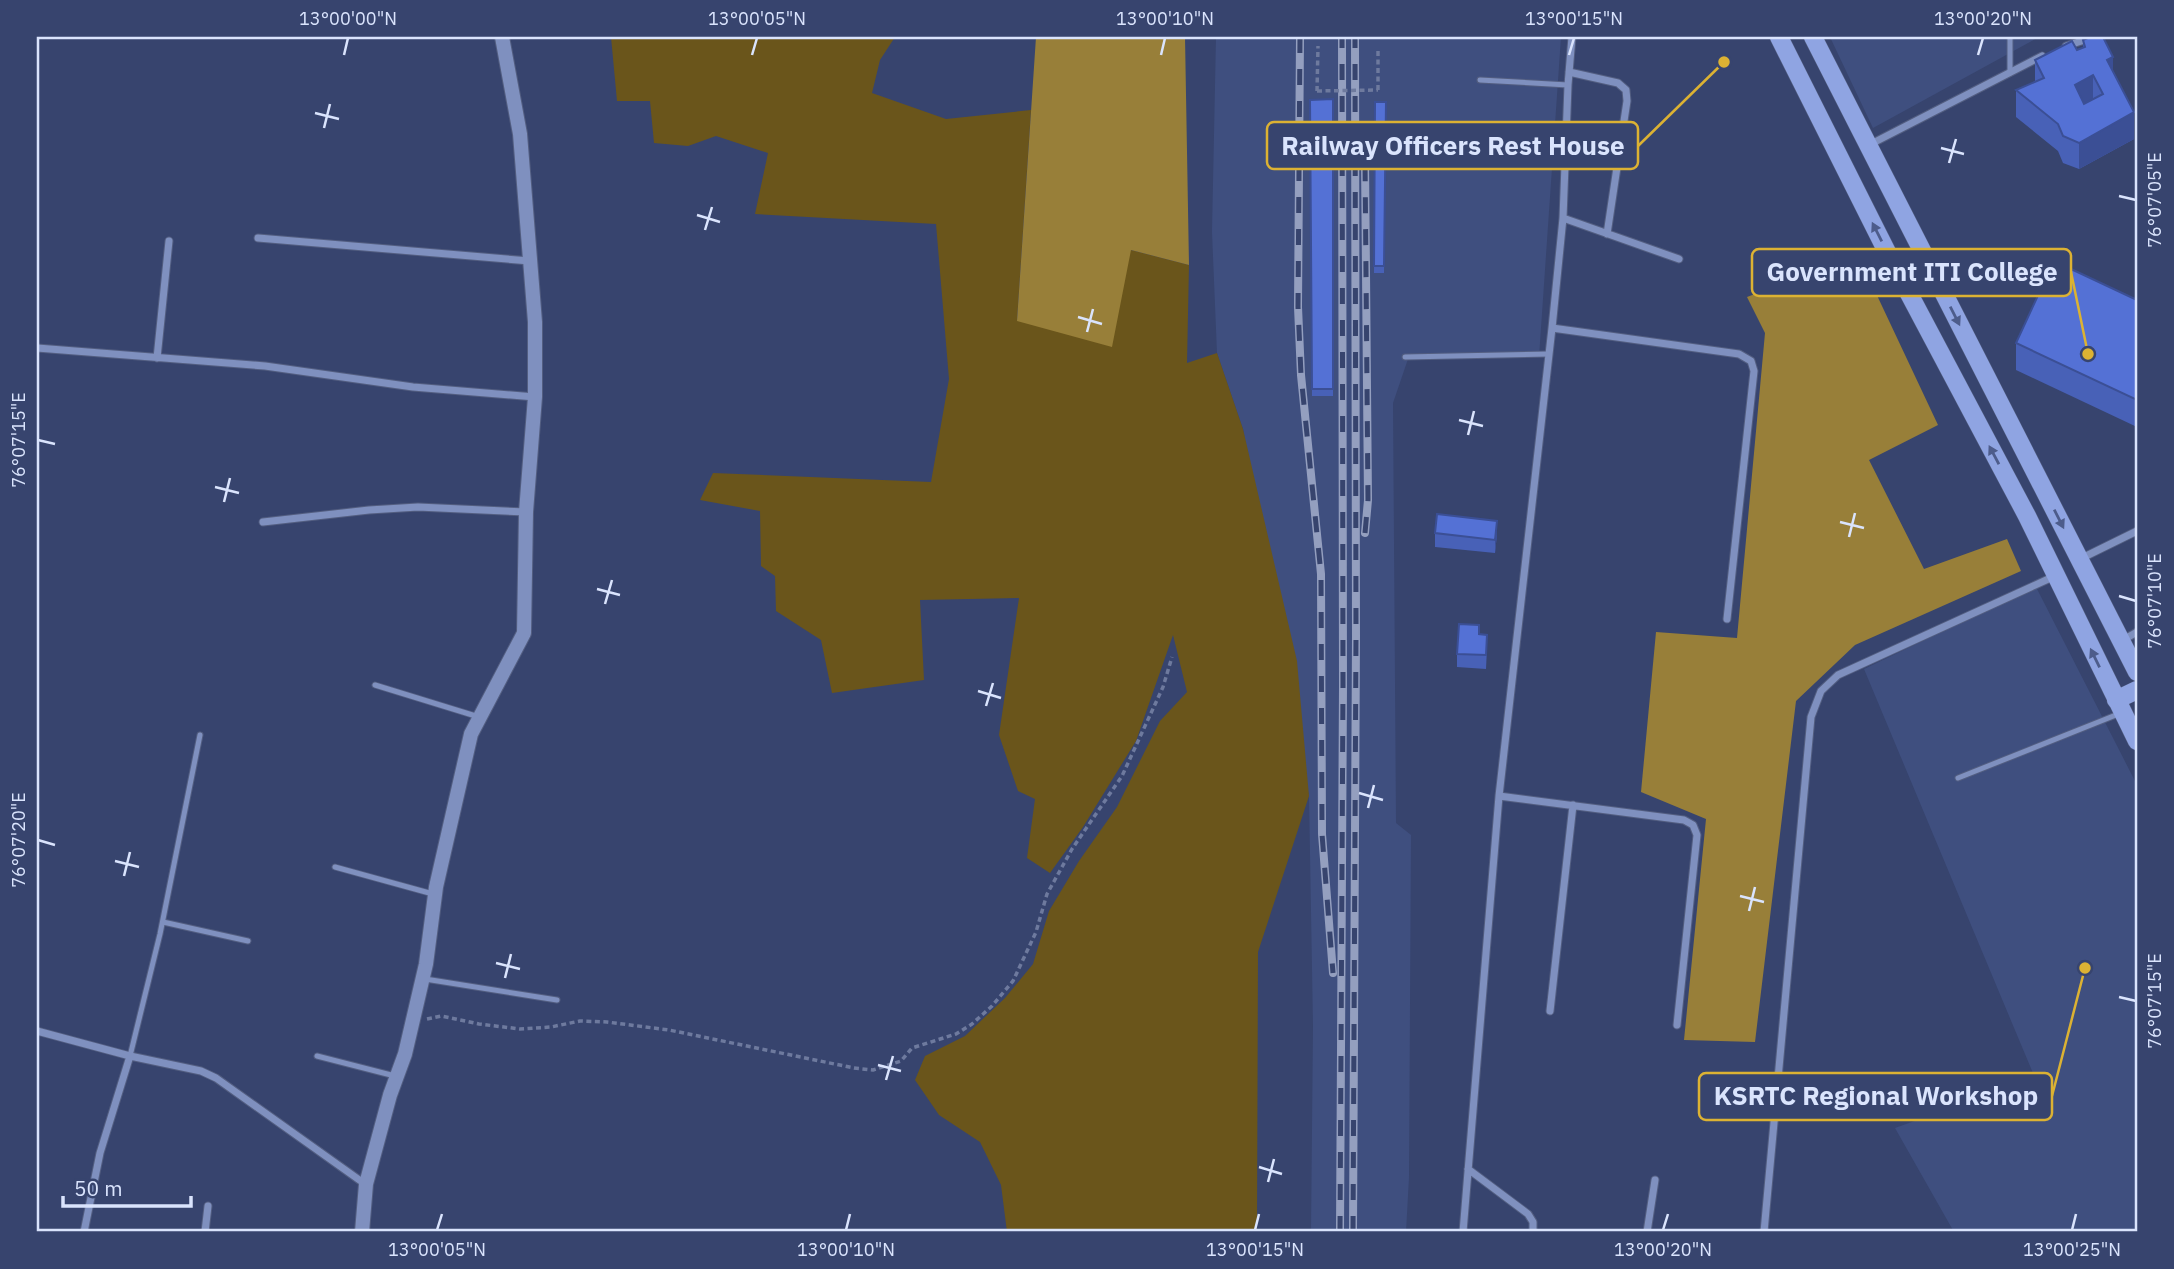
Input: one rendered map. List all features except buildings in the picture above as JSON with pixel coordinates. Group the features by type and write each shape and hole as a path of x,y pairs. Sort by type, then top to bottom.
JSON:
{"main road":[{"path":"1779,37 2026,516 2137,741"},
{"path":"1813,37 2080,559 2129,637 2137,672"},
{"path":"1825,129 1853,115"},
{"path":"2119,706 2137,690"}],"street":[{"path":"362,1232 366,1184 405,1054 422,979 435,895 471,734 524,633 526,512 535,397 535,323 520,135 502,37"},
{"path":"1463,1232 1499,796 1563,218 1572,37"},
{"path":"2061,48 2094,37"},
{"path":"1869,145 2051,52"},
{"path":"1569,72 1618,83 1626,90 1627,101 1607,234"},
{"path":"1563,218 1679,259"},
{"path":"258,238 531,261"},
{"path":"157,358 169,241"},
{"path":"1552,328 1739,354 1751,361 1754,371 1727,619"},
{"path":"37,348 277,367 413,387 535,397"},
{"path":"263,522 418,507 526,512"},
{"path":"2080,559 2137,531"},
{"path":"1764,1232 1811,717 1821,691 1838,675 2056,576"},
{"path":"1499,796 1684,820 1693,825 1697,835 1677,1025"},
{"path":"1550,1011 1573,805"},
{"path":"37,1031 216,1078 366,1184"},
{"path":"83,1232 100,1153 130,1056"},
{"path":"1468,1169 1528,1214 1533,1222 1533,1232"},
{"path":"1647,1232 1655,1181"},
{"path":"205,1232 208,1206"}],"lane":[{"path":"2010,37 2010,73"},
{"path":"1480,79 1568,85"},
{"path":"1405,356 1549,354"},
{"path":"375,685 480,718"},
{"path":"1958,778 2119,706"},
{"path":"130,1056 163,922 200,735"},
{"path":"335,867 435,895"},
{"path":"163,922 248,941"},
{"path":"422,979 557,1000"},
{"path":"317,1056 397,1076"}],"path":[{"path":"1318,46 1317,91 1378,90 1378,50"},
{"path":"411,1023 441,1016 520,1029 551,1027 580,1021 607,1022 669,1030 873,1070 901,1060 912,1048 956,1034 992,1006 1013,981 1036,932 1047,894 1072,849 1122,776 1163,687 1172,657"}],"shaded area":[{"path":"611,37 895,37 880,60 872,93 946,119 1031,110 1017,321 1131,250 1189,265 1187,363 1217,353 1243,429 1297,661 1309,796 1258,952 1257,1232 1007,1232 1001,1185 980,1142 939,1115 915,1080 925,1056 965,1036 1005,998 1033,964 1049,911 1079,861 1117,807 1160,721 1187,692 1173,635 1136,741 1083,827 1050,873 1027,858 1035,799 1018,791 999,735 1019,598 920,600 924,680 832,693 821,640 776,611 775,576 761,566 760,511 700,500 713,473 931,482 949,379 936,224 755,214 768,153 716,136 688,146 654,143 650,101 617,101"},
{"path":"1036,37 1185,37 1189,265 1131,250 1112,347 1017,321"},
{"path":"1216,37 1561,37 1539,357 1408,359 1393,403 1396,823 1411,835 1409,1177 1406,1232 1311,1232 1313,1026 1309,796 1243,429 1217,353 1212,232"},
{"path":"1830,37 2039,37 1873,128"},
{"path":"1858,255 1938,425 1869,460 1924,569 2007,539 2021,571 1855,645 1796,701 1755,1042 1684,1040 1706,819 1641,792 1656,632 1737,638 1765,333 1747,297"},
{"path":"2036,587 2137,785 2137,1232 1954,1232 1895,1128 2035,1078 1864,669"}],"railway":[{"path":"1300,37 1298,307 1301,375 1321,574 1322,834 1333,973"},
{"path":"1340,1232 1342,37"},
{"path":"1353,1232 1355,37"},
{"path":"1365,159 1368,500 1365,533"}],"place":[{"name":"Railway Officers Rest House","path":"1724,62"},
{"name":"Government ITI College","path":"2088,354"},
{"name":"KSRTC Regional Workshop","path":"2085,968"}]}
